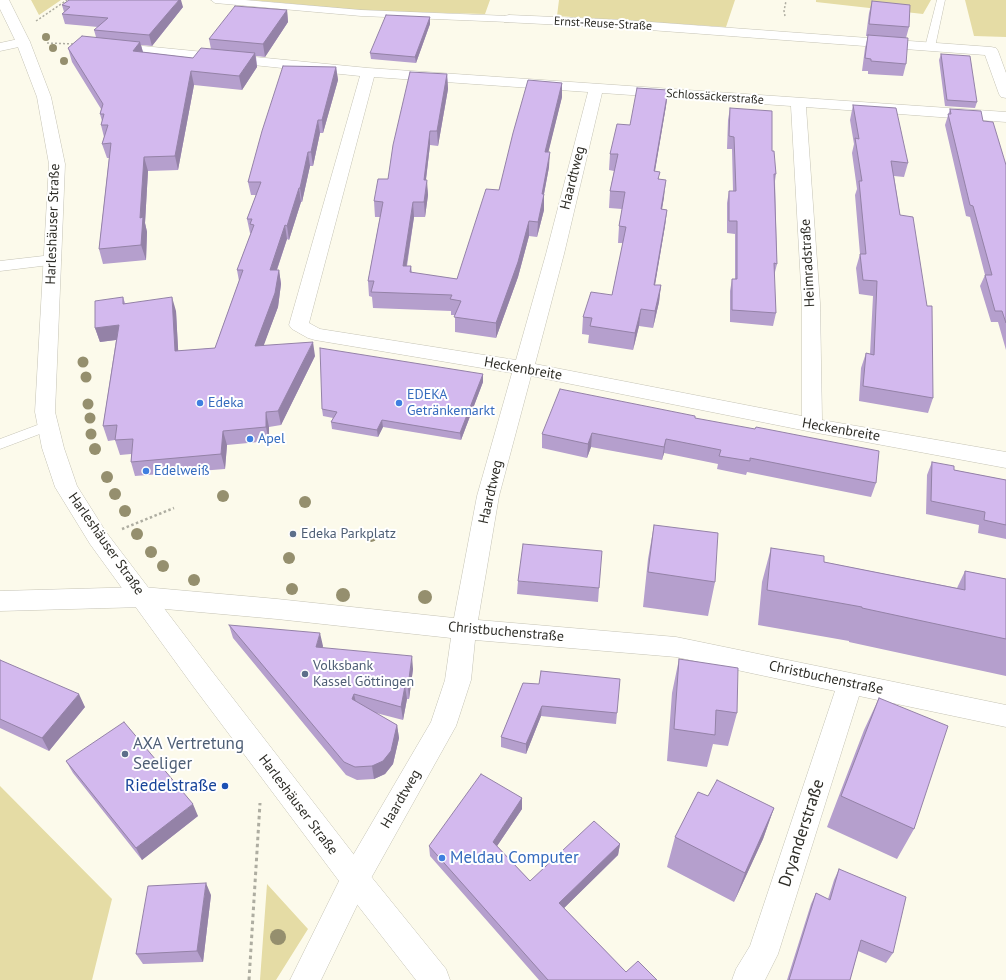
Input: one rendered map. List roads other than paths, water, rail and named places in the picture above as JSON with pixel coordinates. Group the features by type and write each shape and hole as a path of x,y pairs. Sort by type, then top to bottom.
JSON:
{"street":[{"name":"Harleshäuser Straße","path":"2,0 20,36 44,97 57,164 45,412 66,487 98,538 202,678 355,879 435,980"},
{"name":"Ernst-Reuse-Straße","path":"509,19 623,24 991,51 1006,94"},
{"path":"0,47 20,36"},
{"name":"Schlossäckerstraße","path":"89,45 368,72 1006,117"},
{"name":"Heckenbreite","path":"368,72 299,325 315,334 524,368 812,425 1006,460"},
{"name":"Haardtweg","path":"355,879 443,726 458,680 464,629 488,496 555,254 596,88"},
{"name":"Heimradstraße","path":"798,102 811,303 812,425"},
{"path":"0,266 52,260"},
{"name":"Christbuchenstraße","path":"0,601 143,597 278,609 464,629 676,647 1006,716"},
{"name":"Dryanderstraße","path":"747,980 763,954 850,683"},
{"path":"305,980 355,879"}],"lane":[{"name":"Ernst-Reuse-Straße","path":"215,0 361,13 509,19"},
{"path":"930,47 941,0"},
{"path":"0,444 48,426"}],"place":[{"name":"Edeka","path":"200,403"},
{"name":"EDEKA Getränkemarkt","path":"399,403"},
{"name":"Apel","path":"250,439"},
{"name":"Edelweiß","path":"146,471"},
{"name":"Edeka Parkplatz","path":"293,534"},
{"name":"Volksbank Kassel Göttingen","path":"305,674"},
{"name":"AXA Vertretung Seeliger","path":"125,754"},
{"name":"Riedelstraße","path":"225,786"},
{"name":"Meldau Computer","path":"442,858"}]}
